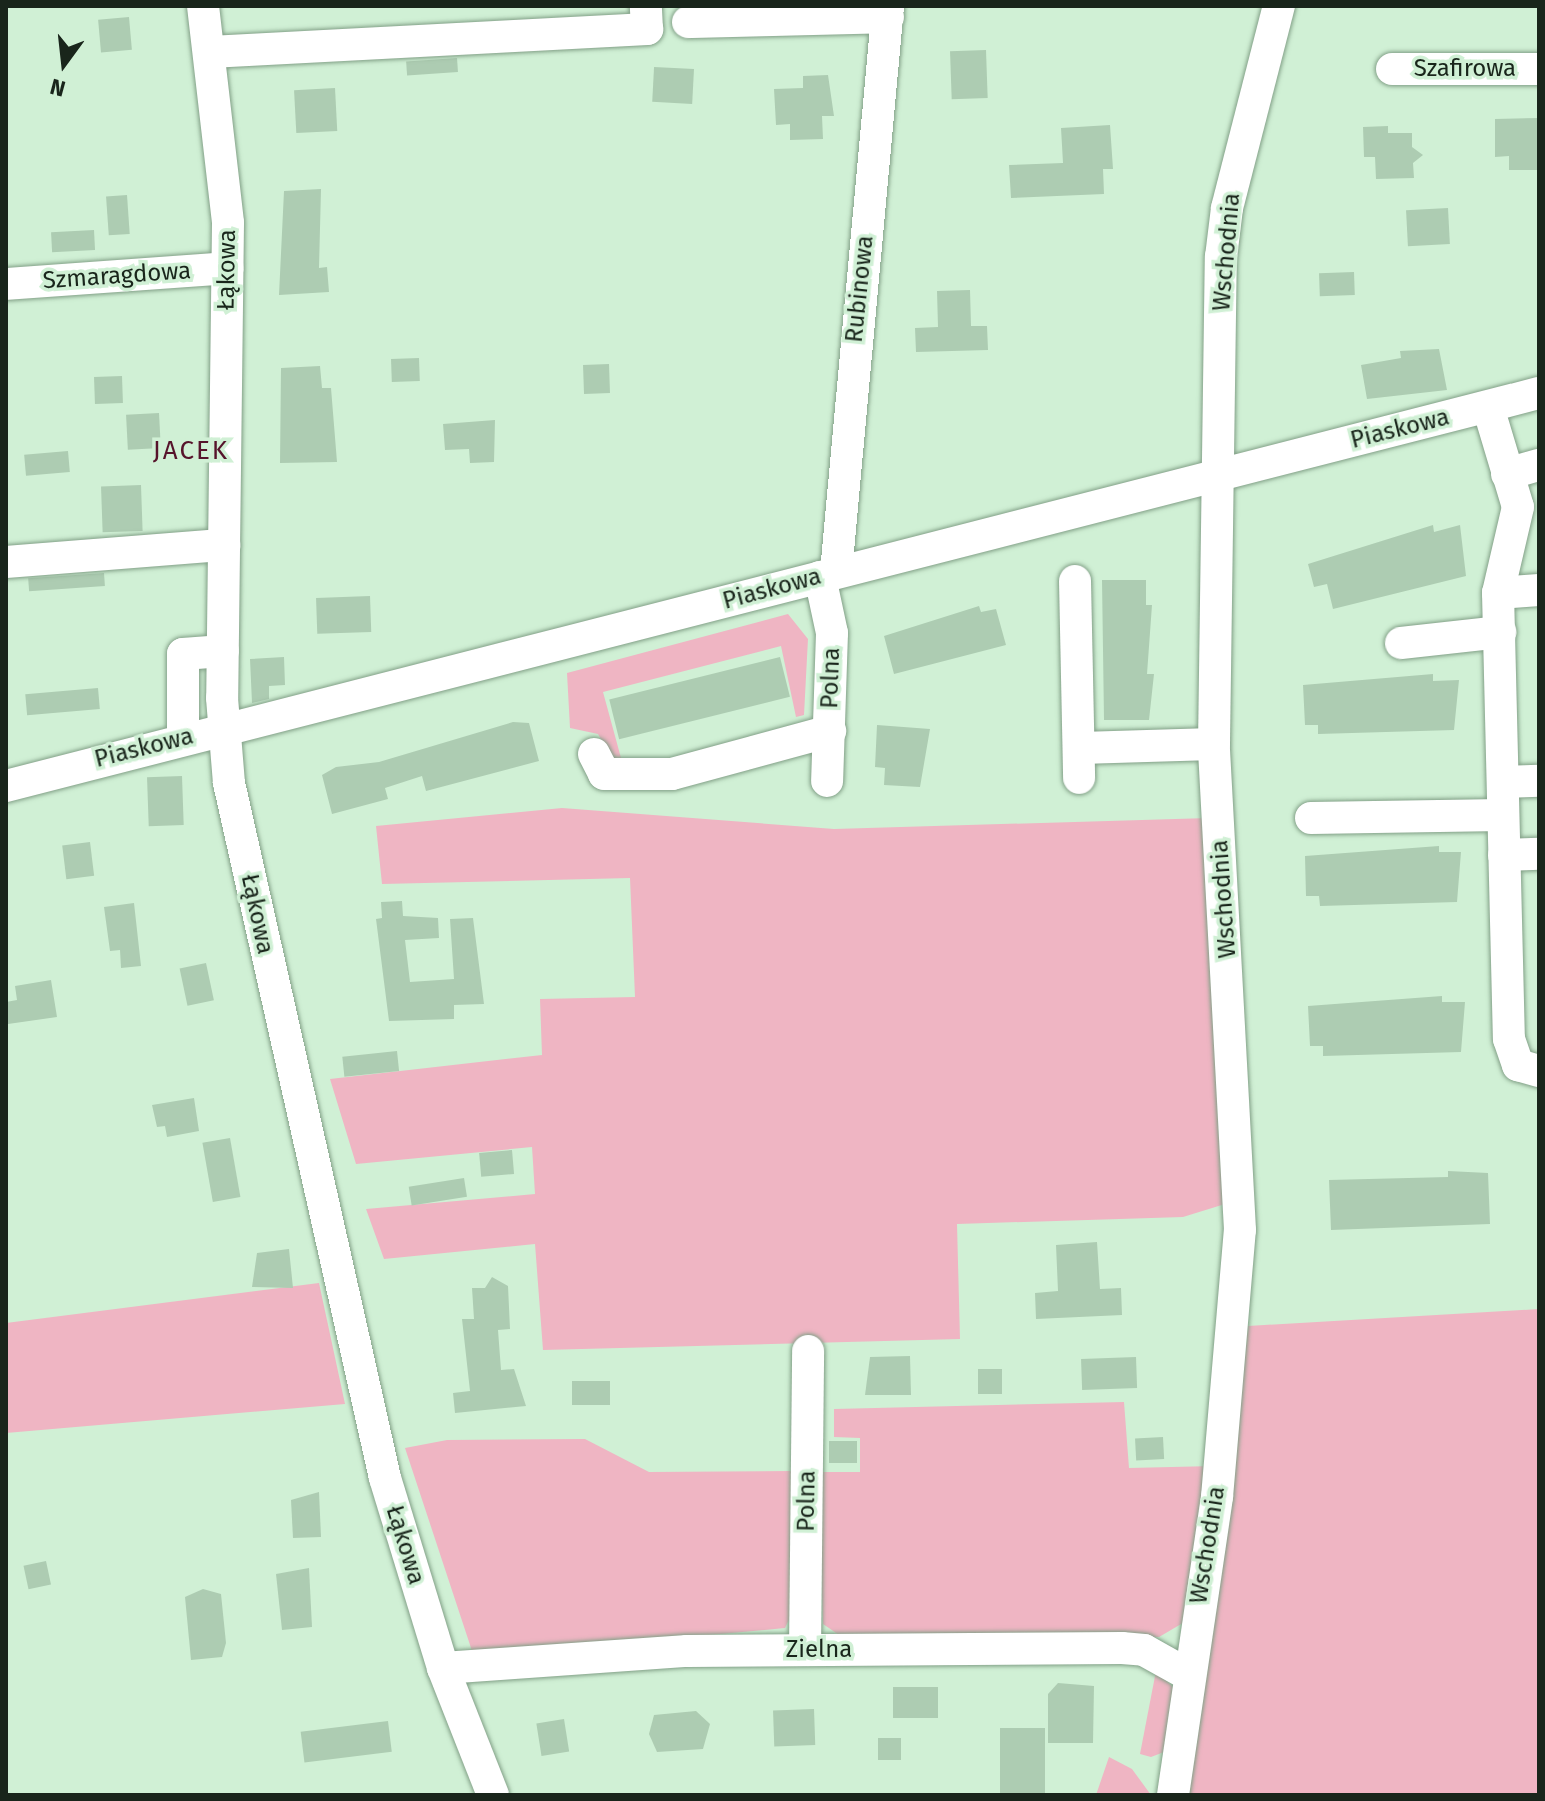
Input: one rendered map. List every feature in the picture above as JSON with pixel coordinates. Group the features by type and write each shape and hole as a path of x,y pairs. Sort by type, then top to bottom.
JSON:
{"street":[{"name":"Łąkowa","path":"203,6 210,52 227,268 224,730 241,840 378,1448 443,1668 493,1795"},
{"name":"Wschodnia","path":"1173,1795 1187,1674 1217,1497 1240,1230 1214,744 1227,208 1279,6"},
{"path":"210,52 647,29 646,7"},
{"path":"688,22 888,11"},
{"name":"Rubinowa","path":"828,574 888,11"},
{"name":"Szafirowa","path":"1392,69 1539,69"},
{"name":"Szmaragdowa","path":"6,284 227,268"},
{"name":"Piaskowa","path":"6,786 183,737 224,730 1539,393"},
{"path":"1488,407 1518,507 1498,593 1509,1039 1518,1065 1539,1071"},
{"path":"1507,474 1539,465"},
{"path":"6,562 224,545"},
{"name":"Polna","path":"827,781 832,633 828,574"},
{"path":"1075,581 1079,763 1214,744"},
{"path":"1498,593 1539,590"},
{"path":"1401,643 1500,632"},
{"path":"183,737 183,654 223,651"},
{"path":"594,754 604,774 672,774 830,731"},
{"path":"1503,782 1539,781"},
{"path":"1311,818 1503,815"},
{"path":"1504,855 1539,854"},
{"name":"Polna","path":"805,1650 808,1351"},
{"name":"Zielna","path":"443,1668 805,1650 1122,1648 1144,1650 1187,1674"}],"shaded area":[{"path":"788,614 808,639 804,715 796,717 781,646 603,692 621,758 612,759 598,734 570,728 567,673"},
{"path":"562,808 834,829 1209,818 1225,1204 1183,1217 957,1224 960,1339 543,1350 535,1244 384,1259 366,1209 535,1194 532,1147 356,1164 330,1079 542,1055 540,999 635,997 630,878 382,884 376,826"},
{"path":"319,1283 345,1404 6,1433 6,1323"},
{"path":"1539,1309 1539,1795 1187,1795 1231,1501 1248,1326"},
{"path":"1124,1402 1129,1468 1214,1466 1188,1620 1159,1637 842,1637 823,1624 818,1472 860,1472 860,1438 834,1437 834,1409"},
{"path":"585,1439 649,1472 793,1471 799,1599 785,1628 474,1657 405,1448 447,1440"},
{"path":"1156,1671 1175,1689 1164,1752 1151,1757 1140,1754"},
{"path":"1109,1757 1132,1769 1151,1795 1096,1795"}],"building":[{"path":"129,17 132,50 101,53 98,20"},
{"path":"986,50 988,98 952,99 950,51"},
{"path":"457,58 458,72 407,76 406,62"},
{"path":"654,67 694,69 692,104 652,102"},
{"path":"828,75 834,116 822,116 823,139 790,140 790,124 776,125 774,89 803,88 803,76"},
{"path":"335,88 337,131 296,133 294,90"},
{"path":"1539,118 1539,170 1509,170 1509,156 1495,157 1495,119"},
{"path":"1110,125 1113,169 1103,169 1104,194 1011,198 1009,165 1063,163 1061,128"},
{"path":"1388,126 1388,133 1412,133 1412,147 1423,155 1413,163 1414,178 1376,179 1375,157 1364,157 1363,127"},
{"path":"321,189 319,268 327,267 329,292 279,295 284,191"},
{"path":"127,195 130,234 109,235 106,196"},
{"path":"1448,208 1450,244 1408,246 1406,210"},
{"path":"94,230 95,250 52,252 51,232"},
{"path":"1354,272 1355,295 1320,296 1319,273"},
{"path":"970,290 971,326 987,326 988,350 916,352 915,328 938,327 937,291"},
{"path":"1439,349 1447,390 1367,399 1361,365 1401,358 1400,351"},
{"path":"419,358 420,381 392,382 391,359"},
{"path":"609,364 610,393 584,394 583,365"},
{"path":"320,366 322,388 331,388 337,462 280,463 281,368"},
{"path":"122,376 123,403 95,404 94,377"},
{"path":"159,413 161,448 128,450 126,415"},
{"path":"495,420 494,462 470,463 469,449 445,450 443,424"},
{"path":"68,451 70,472 26,476 24,455"},
{"path":"141,485 143,531 103,532 101,486"},
{"path":"1433,525 1434,532 1460,525 1466,576 1333,609 1327,584 1314,587 1308,564"},
{"path":"104,573 105,586 29,591 28,578"},
{"path":"1102,580 1146,580 1146,605 1152,605 1147,674 1154,674 1149,720 1104,720"},
{"path":"370,596 371,632 317,634 316,598"},
{"path":"979,606 981,612 996,609 1006,645 894,674 884,636"},
{"path":"284,657 285,685 269,686 269,699 252,703 250,659"},
{"path":"780,657 790,697 619,739 609,700"},
{"path":"1433,674 1433,681 1459,680 1454,730 1318,734 1318,725 1305,725 1303,685"},
{"path":"98,688 100,709 27,715 25,694"},
{"path":"513,722 529,723 539,761 426,791 422,776 385,788 388,799 332,814 322,775 336,767 379,762"},
{"path":"877,725 930,729 920,787 884,785 885,768 875,767"},
{"path":"182,776 184,825 149,826 147,777"},
{"path":"90,842 94,876 66,879 62,845"},
{"path":"1439,846 1439,852 1461,852 1457,902 1320,906 1319,896 1306,896 1305,856"},
{"path":"402,901 403,916 438,918 439,938 405,940 410,982 454,979 450,919 473,918 484,1004 454,1005 454,1019 389,1021 376,919 382,918 381,902"},
{"path":"134,903 141,966 121,968 120,950 110,951 104,907"},
{"path":"206,963 214,1000 187,1006 180,969"},
{"path":"51,980 57,1017 8,1024 6,1002 17,1000 15,986"},
{"path":"1442,996 1442,1002 1465,1002 1461,1052 1323,1056 1323,1046 1310,1046 1308,1006"},
{"path":"397,1051 399,1071 344,1077 342,1057"},
{"path":"194,1098 199,1131 167,1137 165,1126 157,1127 152,1105"},
{"path":"230,1138 240,1197 213,1202 202,1143"},
{"path":"512,1150 514,1174 481,1177 479,1153"},
{"path":"1448,1171 1488,1173 1490,1224 1331,1230 1329,1180 1448,1177"},
{"path":"464,1178 467,1197 412,1206 409,1187"},
{"path":"1097,1242 1100,1289 1121,1288 1122,1315 1036,1319 1035,1293 1058,1291 1056,1245"},
{"path":"289,1249 293,1288 252,1287 257,1253"},
{"path":"492,1277 508,1286 510,1329 498,1330 501,1370 514,1369 526,1406 455,1413 453,1393 470,1391 462,1319 474,1319 472,1288 485,1288"},
{"path":"910,1356 911,1395 865,1395 870,1357"},
{"path":"1136,1357 1137,1388 1082,1390 1081,1359"},
{"path":"978,1369 1002,1369 1002,1394 978,1394"},
{"path":"572,1381 610,1381 610,1405 572,1405"},
{"path":"1163,1437 1164,1459 1136,1460 1135,1438"},
{"path":"829,1441 857,1441 857,1463 829,1463"},
{"path":"319,1492 321,1537 293,1538 291,1500"},
{"path":"46,1561 51,1584 28,1589 24,1566"},
{"path":"309,1568 312,1627 282,1630 276,1574"},
{"path":"203,1589 221,1594 226,1643 222,1657 191,1660 185,1597"},
{"path":"1058,1683 1094,1686 1093,1743 1048,1743 1048,1694"},
{"path":"893,1687 938,1687 938,1718 893,1718"},
{"path":"814,1709 815,1745 774,1746 773,1710"},
{"path":"696,1711 710,1724 703,1749 657,1752 649,1734 654,1715"},
{"path":"564,1719 569,1752 542,1756 536,1723"},
{"path":"388,1721 392,1752 304,1762 301,1732"},
{"path":"1000,1728 1045,1728 1045,1795 1000,1795"},
{"path":"878,1738 901,1738 901,1760 878,1760"}],"district":[{"name":"JACEK","path":"191,451"}]}
